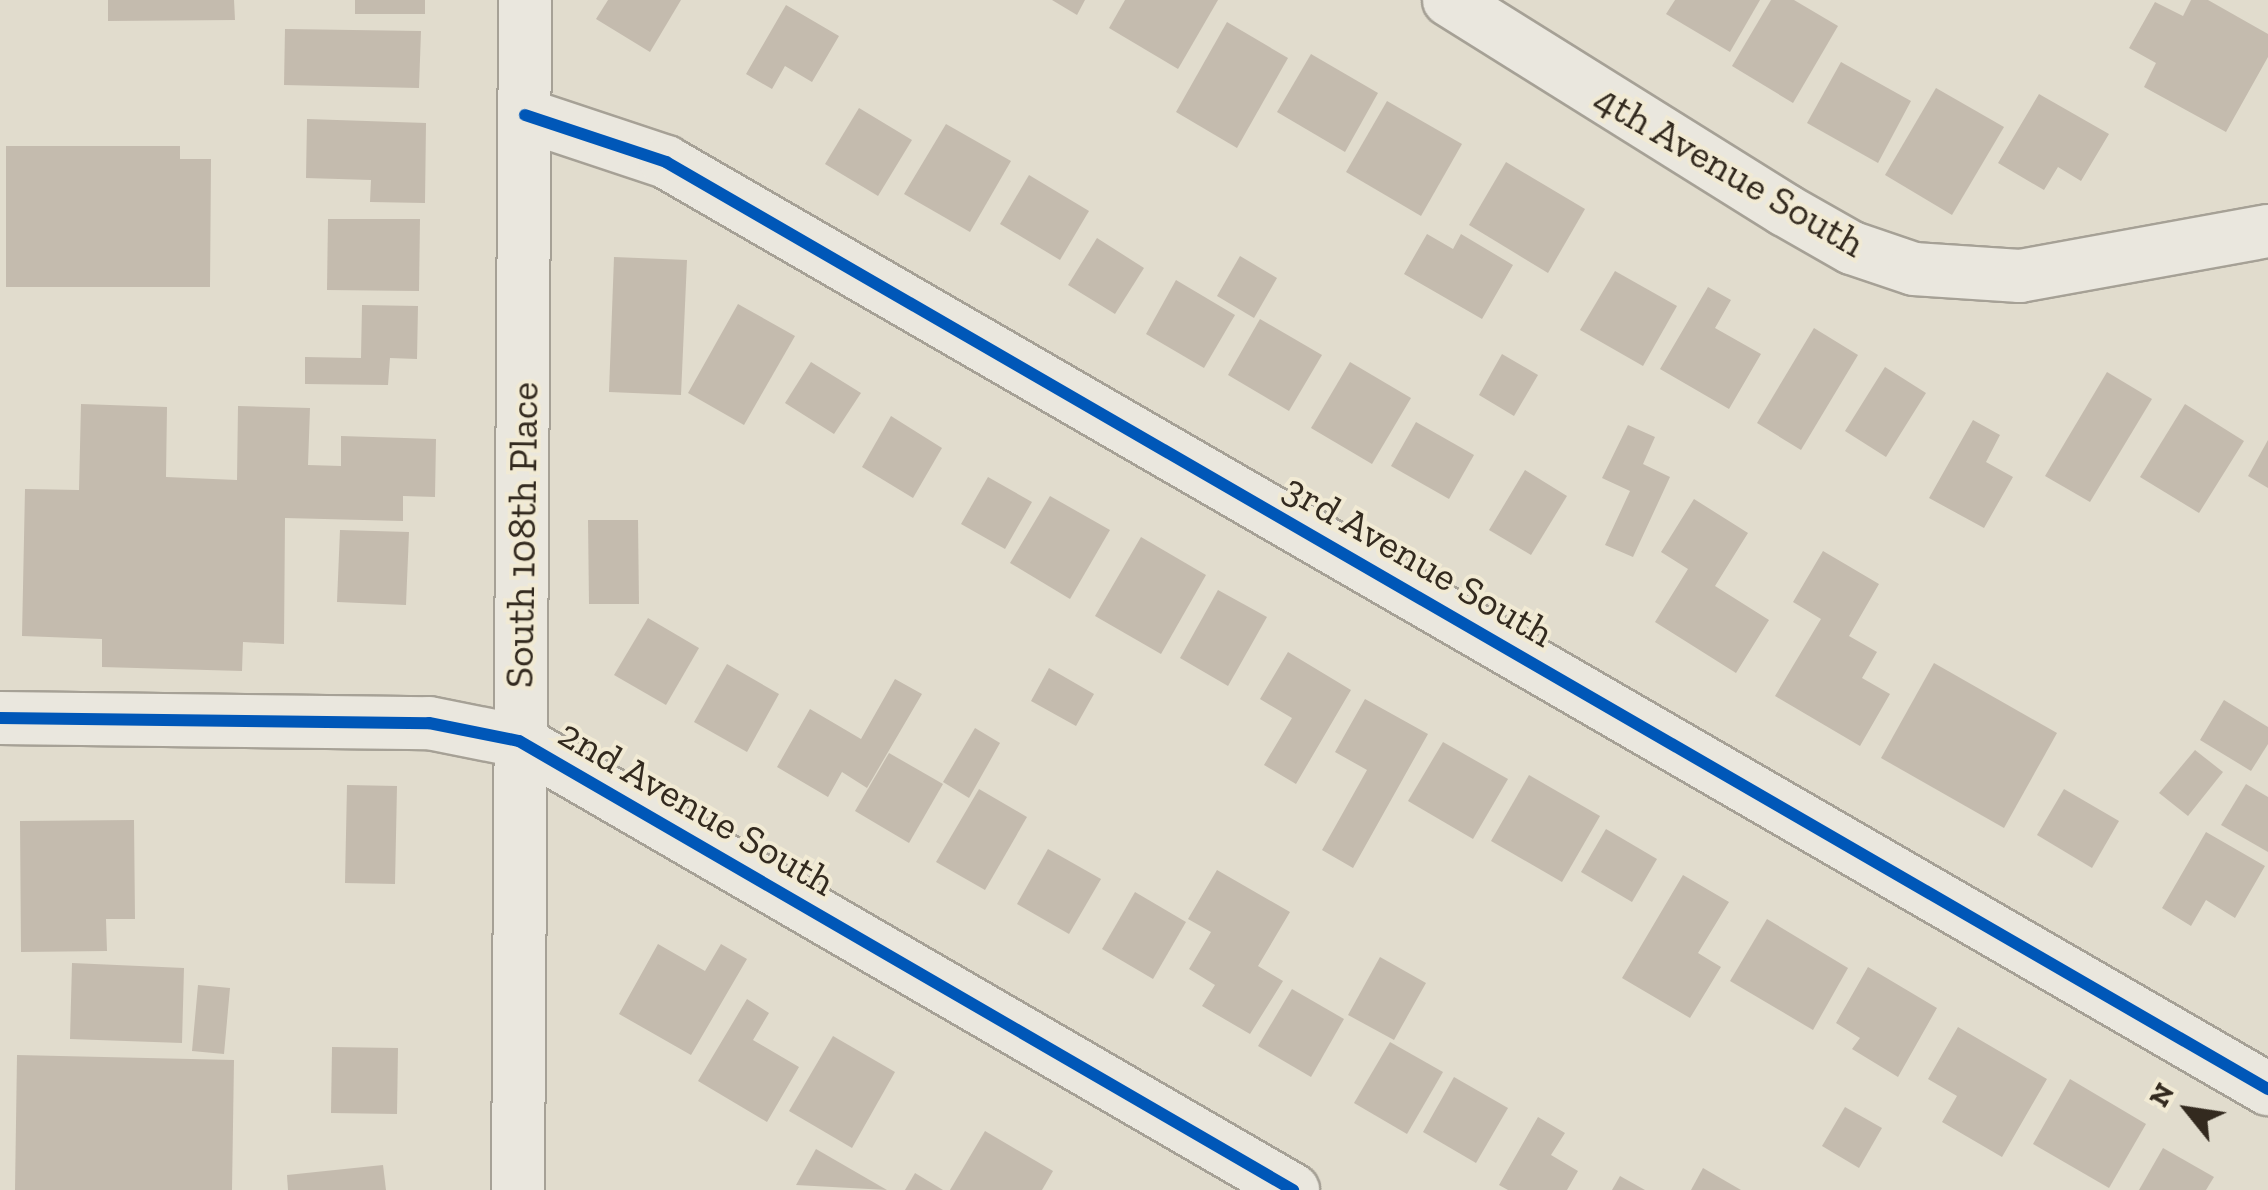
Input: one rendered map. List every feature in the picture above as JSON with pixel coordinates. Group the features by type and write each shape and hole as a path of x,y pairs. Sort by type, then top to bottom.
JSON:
{"street":[{"name":"South 108th Place","path":"518,1190 524,0"},
{"name":"4th Avenue South","path":"1449,0 1785,210 1852,248 1914,269 2020,276 2268,231"},
{"name":"3rd Avenue South","path":"525,115 666,162 2268,1088"},
{"name":"2nd Avenue South","path":"0,718 429,723 519,741 1293,1190"}],"building":[{"path":"108,0 234,0 235,20 108,21"},
{"path":"355,0 425,0 425,14 355,14"},
{"path":"608,0 681,0 650,52 596,19"},
{"path":"1052,0 1085,0 1077,15"},
{"path":"1125,0 1218,0 1178,69 1109,28"},
{"path":"1675,0 1760,0 1730,52 1666,14"},
{"path":"1771,0 1794,0 1838,26 1793,103 1732,66"},
{"path":"2191,0 2208,0 2268,34 2268,57 2226,132 2144,87 2156,63 2129,48 2155,2 2183,16"},
{"path":"786,5 839,36 812,82 785,66 772,89 746,74"},
{"path":"1227,22 1288,58 1237,148 1176,112"},
{"path":"285,29 421,31 419,88 284,85"},
{"path":"1311,54 1378,93 1345,152 1277,112"},
{"path":"1841,62 1911,101 1878,163 1807,123"},
{"path":"1936,88 2004,127 1952,215 1885,175"},
{"path":"2039,94 2109,134 2081,181 2058,167 2044,190 1998,163"},
{"path":"1387,101 1462,144 1421,216 1346,172"},
{"path":"859,108 912,140 878,196 825,164"},
{"path":"307,119 426,123 425,203 370,202 371,180 306,178"},
{"path":"946,124 1011,161 970,232 904,194"},
{"path":"6,146 180,146 180,159 211,159 210,287 6,287"},
{"path":"1506,162 1585,209 1548,273 1469,225"},
{"path":"1029,175 1089,211 1060,260 1000,224"},
{"path":"328,219 420,219 419,291 327,290"},
{"path":"1427,234 1453,249 1461,234 1513,265 1482,319 1404,274"},
{"path":"1097,238 1144,268 1115,314 1068,285"},
{"path":"1240,256 1277,278 1254,318 1217,296"},
{"path":"614,257 687,260 681,395 609,392"},
{"path":"1615,271 1677,306 1643,366 1580,330"},
{"path":"1176,280 1235,315 1204,368 1146,334"},
{"path":"1708,287 1731,300 1715,328 1761,354 1729,409 1660,369"},
{"path":"738,304 795,336 744,425 688,393"},
{"path":"362,305 418,306 417,359 390,358 388,385 305,384 305,357 361,358"},
{"path":"1260,319 1322,355 1289,411 1228,375"},
{"path":"1814,328 1858,355 1801,450 1757,423"},
{"path":"1502,354 1538,375 1514,416 1479,395"},
{"path":"811,362 861,393 834,434 785,403"},
{"path":"1350,362 1411,398 1372,464 1311,428"},
{"path":"1885,367 1926,393 1886,457 1845,431"},
{"path":"2107,372 2152,399 2090,502 2045,476"},
{"path":"81,404 167,407 166,477 237,480 238,406 310,408 308,465 341,466 341,436 436,439 435,497 403,496 403,521 285,518 284,644 243,642 242,671 102,667 102,639 22,636 25,489 79,490"},
{"path":"2185,404 2244,441 2199,513 2140,477"},
{"path":"891,416 942,448 913,498 862,467"},
{"path":"1973,420 2000,435 1986,462 2013,477 1984,528 1929,498"},
{"path":"1416,422 1474,455 1449,499 1391,466"},
{"path":"1628,425 1655,437 1643,464 1670,477 1633,557 1605,545 1630,491 1602,478"},
{"path":"2268,440 2268,488 2248,476"},
{"path":"1525,470 1567,496 1531,555 1489,530"},
{"path":"988,477 1032,502 1005,549 961,524"},
{"path":"1050,496 1110,530 1070,599 1010,563"},
{"path":"1694,499 1748,533 1715,586 1769,620 1736,673 1655,622 1688,569 1661,552"},
{"path":"588,520 638,520 639,604 589,604"},
{"path":"340,530 409,532 406,605 337,602"},
{"path":"1141,537 1206,575 1161,654 1095,616"},
{"path":"1823,551 1879,584 1849,636 1877,652 1862,678 1890,694 1860,746 1775,696 1821,619 1793,602"},
{"path":"1218,590 1267,617 1228,686 1180,658"},
{"path":"648,618 699,648 666,705 614,675"},
{"path":"1288,652 1351,690 1296,784 1264,765 1292,718 1260,699"},
{"path":"1934,663 2057,733 2004,828 1881,758"},
{"path":"727,664 779,694 747,752 694,722"},
{"path":"1049,668 1094,694 1076,726 1031,701"},
{"path":"895,679 922,694 867,788 842,772 828,797 777,767 810,709 861,739"},
{"path":"1365,699 1428,734 1353,868 1322,850 1367,770 1335,752"},
{"path":"2224,700 2268,727 2268,744 2251,771 2200,740"},
{"path":"975,728 1000,743 969,798 943,782"},
{"path":"1443,742 1508,779 1473,839 1408,801"},
{"path":"2195,750 2223,772 2188,816 2159,793"},
{"path":"889,753 943,784 909,843 855,811"},
{"path":"1529,775 1600,816 1562,882 1491,841"},
{"path":"2246,784 2268,797 2268,852 2221,825"},
{"path":"347,785 397,786 395,884 345,883"},
{"path":"979,789 1027,817 985,890 936,862"},
{"path":"2064,789 2119,821 2092,868 2037,835"},
{"path":"134,820 135,919 106,919 107,951 21,952 20,821"},
{"path":"1606,829 1657,859 1632,902 1581,872"},
{"path":"2206,832 2265,866 2235,918 2206,900 2191,926 2162,908"},
{"path":"1048,849 1101,879 1069,934 1017,904"},
{"path":"1217,870 1290,912 1258,966 1283,981 1250,1034 1202,1006 1215,985 1189,969 1211,932 1188,919"},
{"path":"1683,875 1729,902 1698,953 1721,967 1690,1018 1622,978"},
{"path":"1135,892 1186,922 1153,979 1102,949"},
{"path":"1767,919 1848,968 1813,1030 1730,981"},
{"path":"658,944 705,971 721,944 747,959 691,1055 619,1014"},
{"path":"1380,957 1426,983 1394,1040 1348,1015"},
{"path":"72,963 184,968 182,1043 70,1039"},
{"path":"1868,967 1937,1008 1898,1077 1852,1049 1860,1038 1836,1023"},
{"path":"198,985 230,988 224,1054 192,1051"},
{"path":"1292,989 1344,1019 1311,1077 1258,1046"},
{"path":"747,999 769,1013 753,1040 799,1067 767,1122 698,1081"},
{"path":"1958,1027 2047,1079 2002,1157 1942,1122 1957,1096 1928,1079"},
{"path":"833,1036 895,1072 852,1148 789,1111"},
{"path":"1390,1042 1443,1072 1407,1134 1354,1103"},
{"path":"332,1047 398,1048 397,1114 331,1113"},
{"path":"17,1055 234,1060 232,1190 15,1190"},
{"path":"1454,1077 1508,1108 1476,1163 1423,1132"},
{"path":"2070,1079 2146,1124 2109,1188 2033,1144"},
{"path":"1845,1107 1882,1128 1859,1168 1822,1146"},
{"path":"1538,1117 1565,1133 1551,1155 1578,1171 1567,1190 1508,1190 1499,1185"},
{"path":"985,1131 1053,1171 1042,1190 950,1190"},
{"path":"2163,1148 2214,1177 2206,1190 2139,1190"},
{"path":"816,1149 887,1190 796,1185"},
{"path":"383,1165 386,1190 288,1190 287,1175"},
{"path":"1703,1168 1741,1190 1691,1190"},
{"path":"915,1173 943,1190 905,1190"},
{"path":"1620,1176 1645,1190 1612,1190"}],"cycle path":[{"path":"525,115 666,162 2268,1089"},
{"path":"0,718 429,723 519,741 1293,1190"}]}
